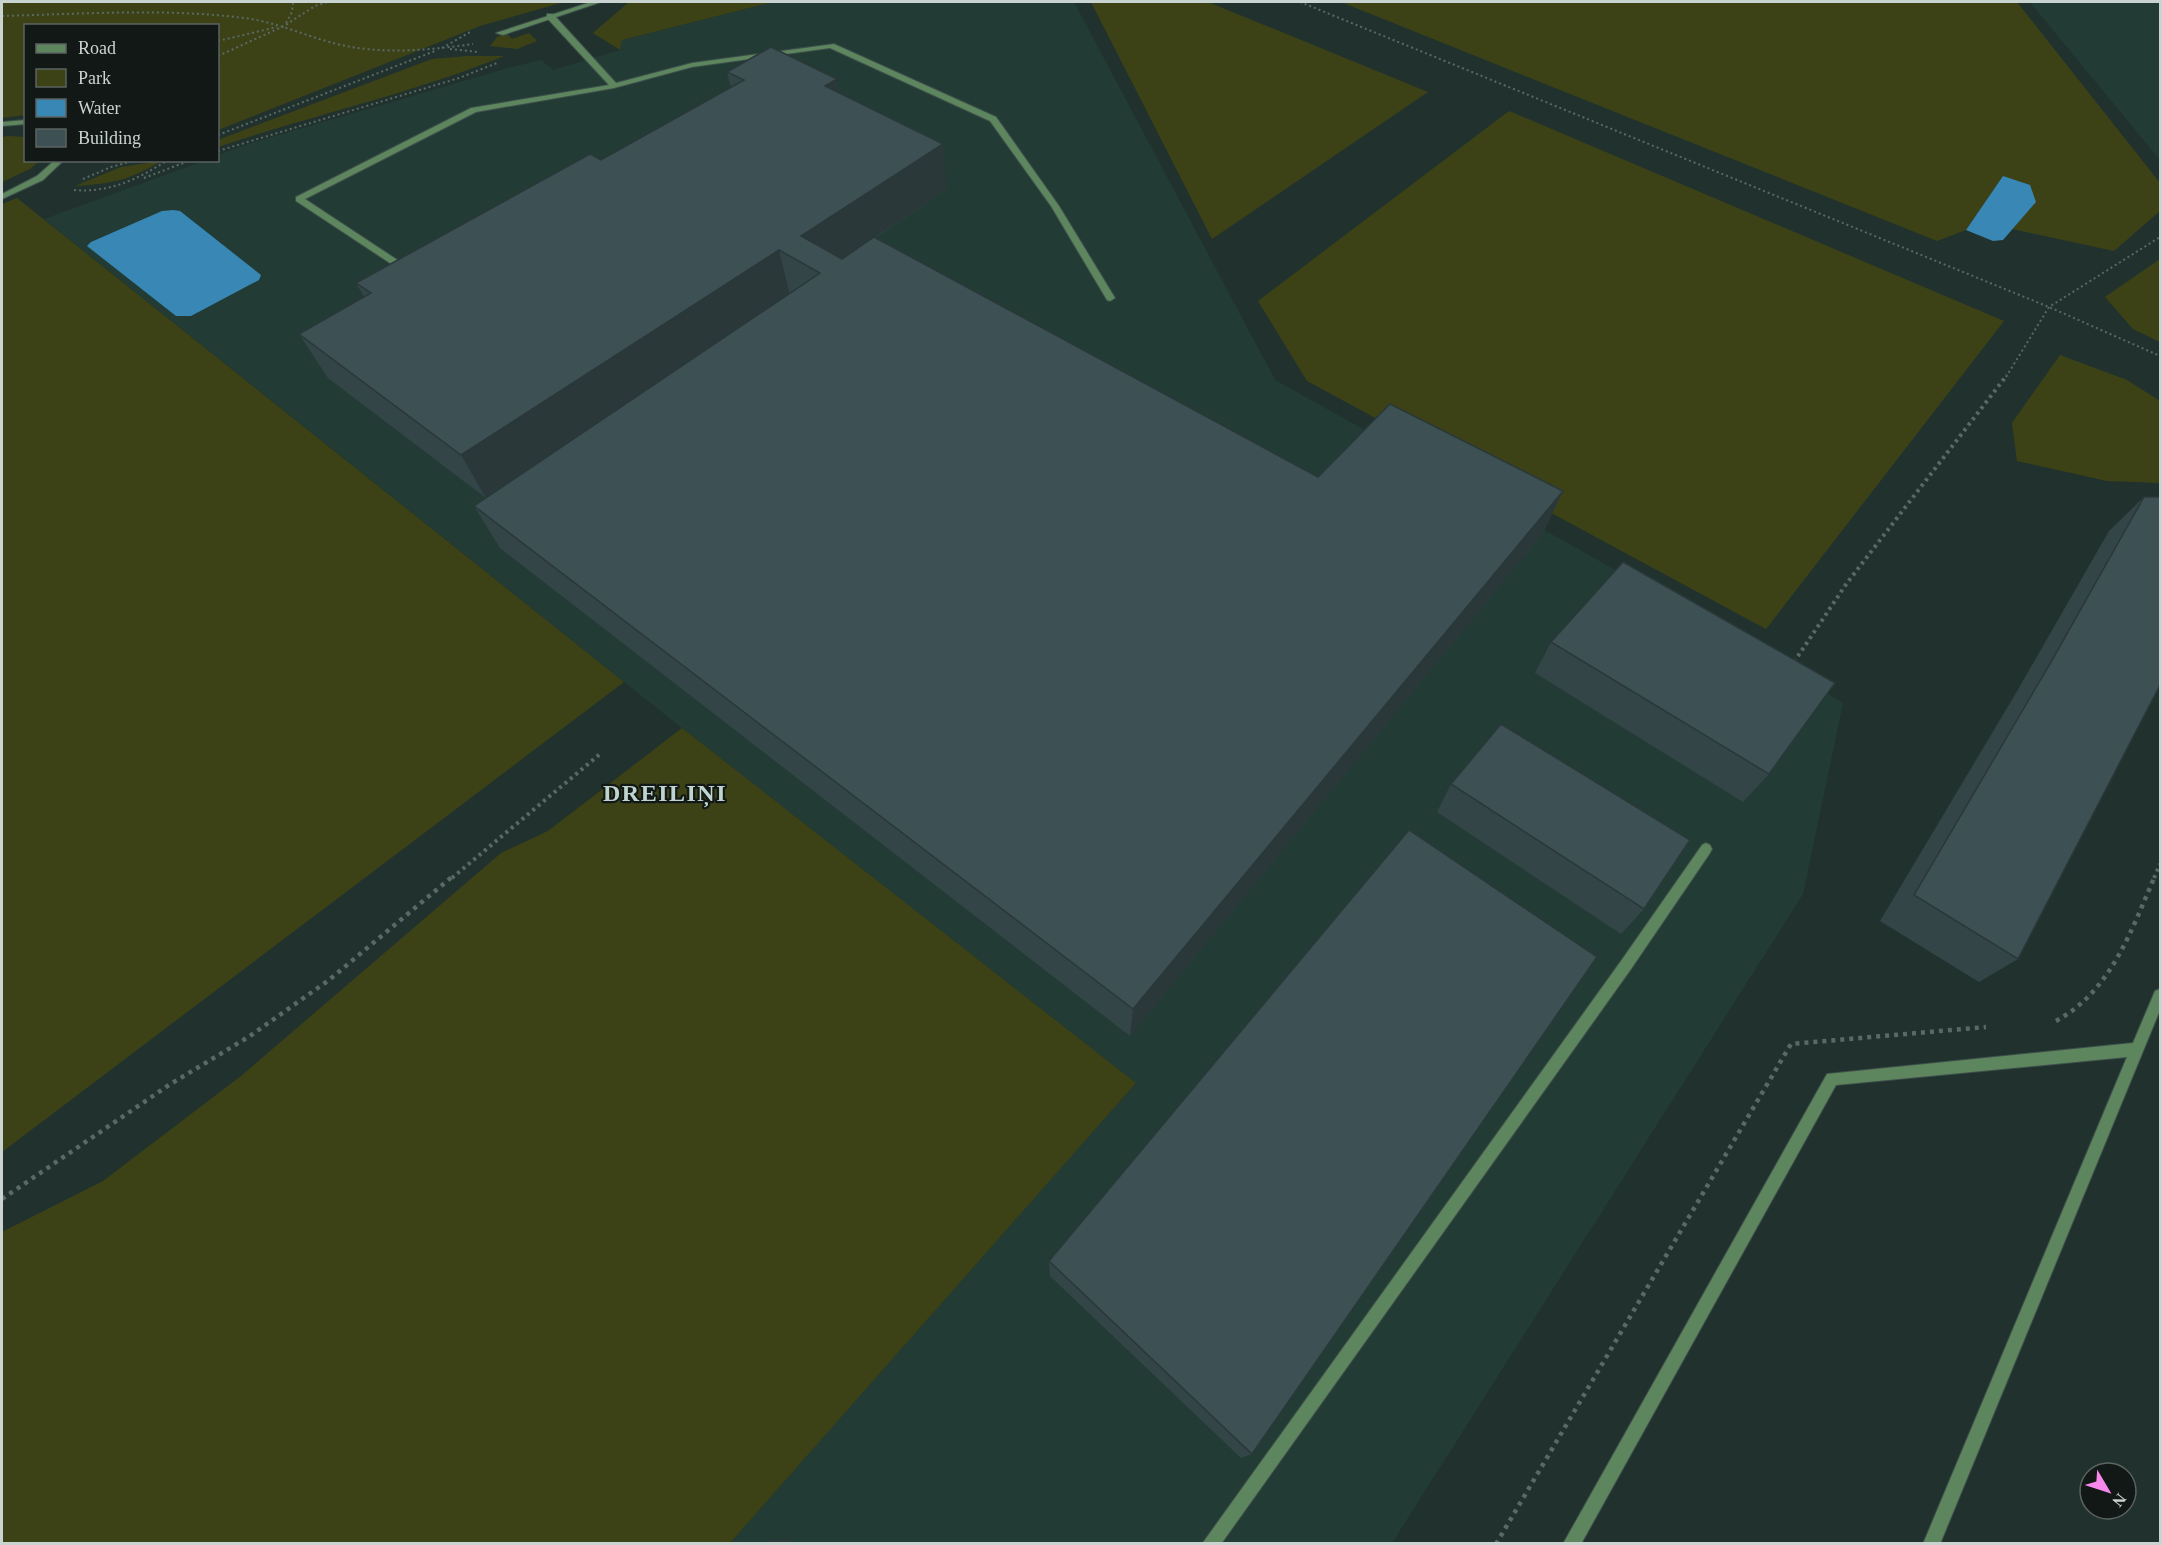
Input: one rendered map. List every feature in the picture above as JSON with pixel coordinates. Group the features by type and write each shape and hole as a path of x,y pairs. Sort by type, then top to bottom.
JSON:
{"street":[{"path":"500,33 597,2"},
{"path":"550,16 614,86"},
{"path":"405,269 299,199 474,110 614,86 692,65 831,46 993,119 1055,206 1110,298"},
{"path":"2,124 24,122"},
{"path":"2,196 40,178 58,162"},
{"path":"1210,1544 1626,965 1706,849"},
{"path":"1931,1544 2160,995"},
{"path":"1571,1544 1832,1079 2138,1049"}],"path":[{"path":"219,41 284,26 292,12 293,2"},
{"path":"219,56 284,26 315,6 328,2"},
{"path":"1300,2 2049,307 2160,356"},
{"path":"2,16 165,13 246,18 284,26 347,46 407,50 440,49 219,135"},
{"path":"219,151 459,78 498,63"},
{"path":"111,167 115,162"},
{"path":"135,181 165,162"},
{"path":"72,190 84,192 107,189 186,162"},
{"path":"1793,662 1847,584 2001,385 2049,307 2160,237"},
{"path":"2,1199 170,1085 250,1036 329,980 600,754"}],"shaded area":[{"path":"773,2 1074,2 1275,380 1596,559 1843,703 1803,894 1392,1543 730,1543 1136,1083 682,728 44,219 201,162 219,162 219,155 248,144 512,67 541,60 553,70 620,50 622,40"},
{"path":"2030,2 2160,2 2160,160"}],"green space":[{"path":"2,2 564,2 480,26 219,130 219,24 24,24 24,115 2,118"},
{"path":"629,2 773,2 622,40 620,50 593,33"},
{"path":"1091,2 1208,2 1428,92 1212,239"},
{"path":"1341,2 2017,2 2160,183 2160,211 2114,251 2012,229 2036,202 2003,176 1966,230 1937,241"},
{"path":"506,33 512,39 529,33 537,41 517,49 490,46 497,37"},
{"path":"504,56 433,82 219,147 219,140 432,59"},
{"path":"1509,111 2004,321 1766,629 1307,381 1258,301"},
{"path":"2,137 24,137 24,162 38,162 30,169 2,182"},
{"path":"160,162 120,180 75,186 121,167"},
{"path":"17,198 624,682 2,1152 2,204"},
{"path":"2160,259 2160,342 2133,329 2105,297"},
{"path":"2060,355 2127,380 2160,401 2160,483 2107,481 2017,461 2012,423"},
{"path":"682,728 1136,1083 730,1543 2,1543 2,1232 103,1181 241,1076 501,853 548,831"}],"water":[{"path":"2003,176 2030,185 2036,202 2003,240 1993,241 1966,230"},
{"path":"162,211 180,211 261,275 259,280 191,316 176,316 87,246 91,242"}],"building":[{"path":"771,47 837,79 825,86 943,144 801,236 842,259 874,237 1318,477 1390,404 1563,491 1133,1009 474,506 820,273 779,250 461,455 299,334 371,293 356,283 590,154 601,160 744,80 727,72"},
{"path":"2144,497 2160,497 2160,685 2018,959 1914,895 2051,662"},
{"path":"1623,562 1835,683 1769,774 1551,642"},
{"path":"1501,724 1690,840 1644,909 1451,784"},
{"path":"1409,830 1597,957 1252,1454 1049,1261"}],"district":[{"name":"DREILIŅI","path":"665,793"}]}
